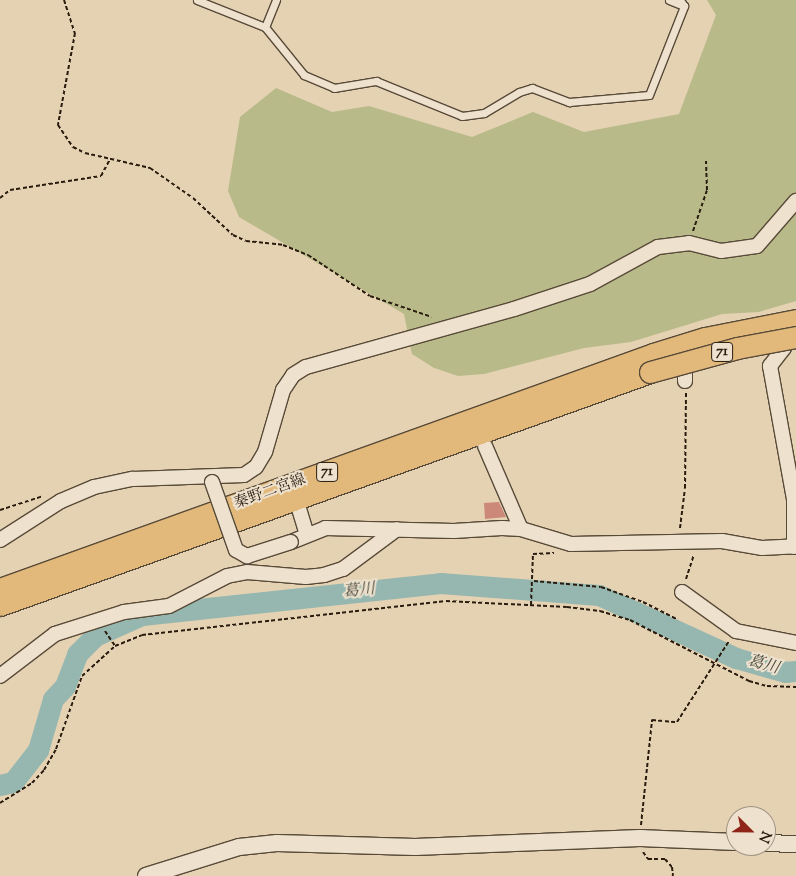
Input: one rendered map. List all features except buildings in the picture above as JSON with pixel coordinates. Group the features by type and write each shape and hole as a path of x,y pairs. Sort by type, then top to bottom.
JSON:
{"main road":[{"name":"71","path":"651,363 705,338 796,320"},
{"name":"71","path":"651,363 796,337"},
{"name":"秦野二宮線","path":"0,605 296,499 651,363"},
{"name":"秦野二宮線","path":"0,589 651,363"}],"street":[{"path":"0,540 61,501 94,486 134,479 211,480 244,475 256,467 265,452 283,390 293,375 306,367 590,284 658,246 689,243 721,251 757,246 796,201"},
{"path":"211,480 236,550 247,556 291,542 306,534 325,528 521,529 570,544 722,541 762,548 795,546 794,499 770,366 784,348 784,343 762,335 685,353 686,388"},
{"path":"485,446 521,529"},
{"path":"296,499 306,534"},
{"path":"0,676 55,634 124,612 169,606 226,576 247,572 306,577 324,575 343,569 398,528"},
{"path":"682,592 736,631 796,643"},
{"path":"146,876 239,847 277,843 415,847 640,838 726,842"},
{"path":"776,843 796,844"}],"lane":[{"path":"197,0 265,27 304,75 334,88 376,81 462,116 484,113 519,92 532,88 569,102 649,96 682,3 669,0"},
{"path":"265,27 276,0"}],"path":[{"path":"64,0 75,33 58,125 73,147 110,159 150,168 193,198 233,235 246,241 283,245 308,255 370,296 453,325"},
{"path":"0,198 10,190 101,176 110,159"},
{"path":"692,233 707,190 706,160"},
{"path":"678,542 685,488 686,388"},
{"path":"682,592 699,541"},
{"path":"531,605 534,581 601,587 644,602 678,620"},
{"path":"0,803 32,783 44,770 56,749 82,676 114,646 142,636 446,600 583,609 615,615 749,681 767,686 796,687"},
{"path":"104,629 114,646"},
{"path":"673,876 672,867 665,859 648,859 640,838 652,720 677,722 712,663 726,645"}],"green space":[{"path":"707,0 796,0 796,301 759,312 722,314 631,342 584,348 484,374 458,376 434,368 412,354 404,314 239,217 228,191 240,117 276,88 332,112 369,106 472,137 533,112 584,132 679,114 716,15"}],"waterway":[{"name":"葛川","path":"0,785 13,782 38,750 53,699 65,686 77,654 95,636 142,615 440,583 599,595 736,658 785,672 796,671"}]}
